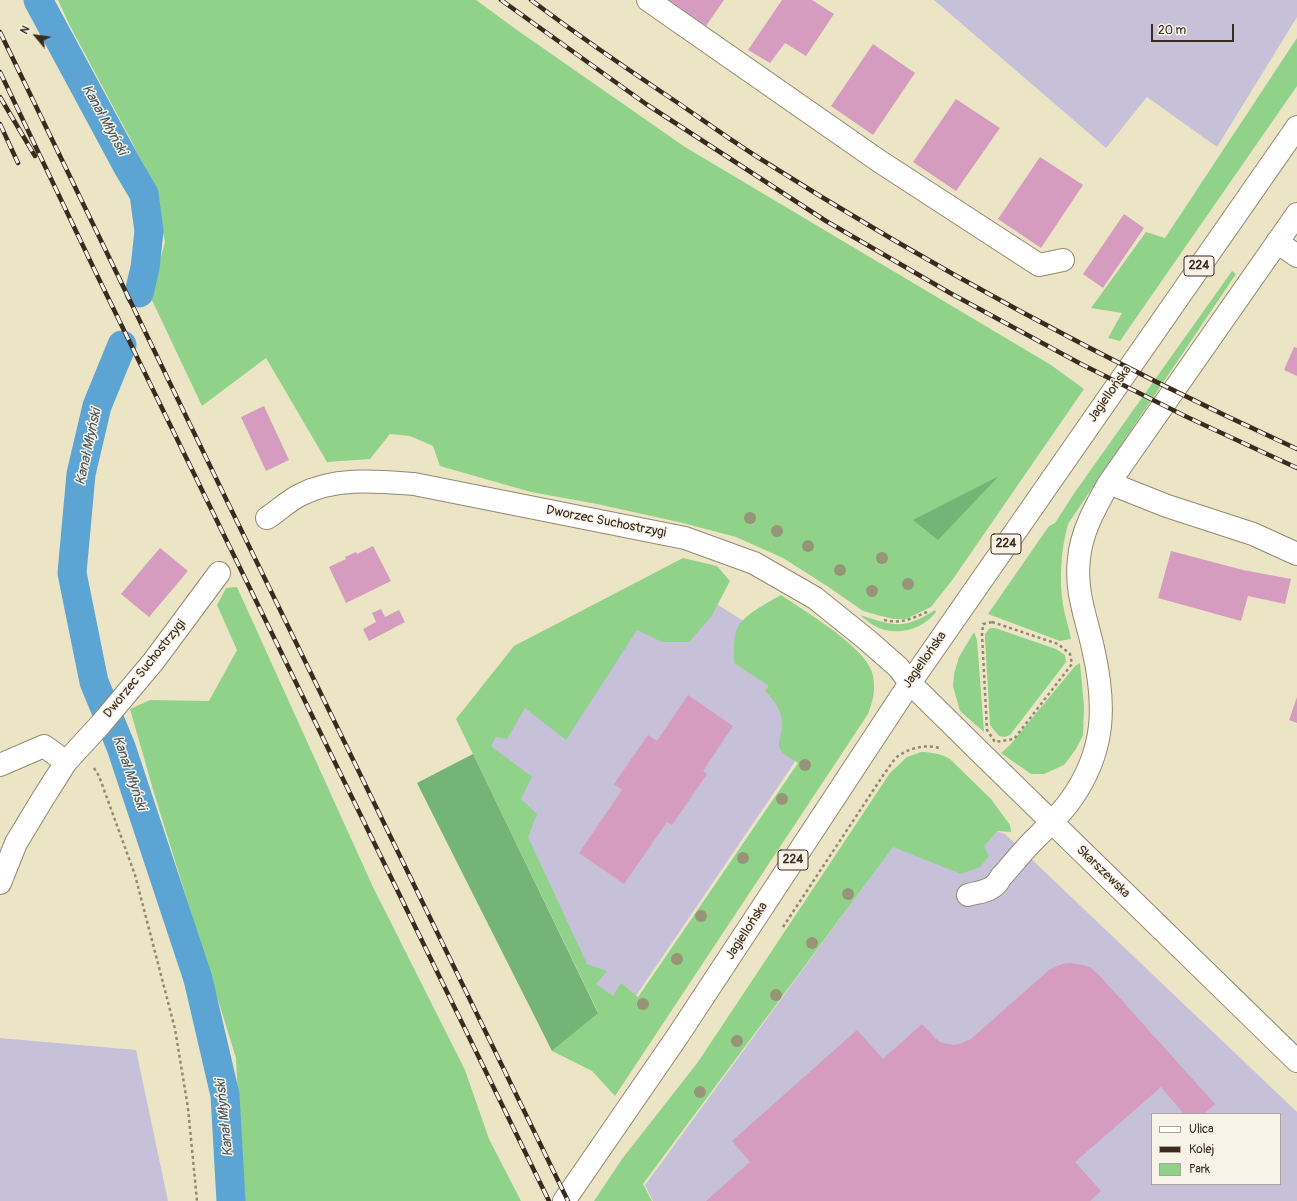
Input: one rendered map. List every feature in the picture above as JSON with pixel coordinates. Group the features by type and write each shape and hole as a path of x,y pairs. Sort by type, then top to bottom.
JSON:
{"street":[{"path":"648,0 879,161 1039,265 1063,260"},
{"name":"Jagiellońska","path":"564,1201 677,1037 910,683 1297,126"},
{"path":"968,895 992,888 1070,801 1087,775 1100,734 1101,709 1100,685 1093,647 1079,593 1079,558 1086,530 1094,509 1109,483 1297,214"},
{"path":"1278,242 1297,256"},
{"name":"Dworzec Suchostrzygi","path":"267,518 299,496 320,487 339,483 370,481 414,484 685,538 754,563 815,598 898,667 910,683"},
{"path":"1109,483 1168,506 1253,534 1297,554"},
{"name":"Dworzec Suchostrzygi","path":"0,883 16,844 42,800 73,754 120,702 153,662 219,573"},
{"name":"Skarszewska","path":"910,683 1297,1061"},
{"path":"0,765 44,746 73,754"}],"path":[{"path":"992,622 1058,644 1070,654 1072,664 1014,739 995,742 987,730 982,635 983,624 992,622"},
{"path":"779,932 884,774 898,757 910,750 922,746 942,749"},
{"path":"73,754 98,776 135,875 175,1029 188,1108 197,1201"}],"shaded area":[{"path":"934,0 1297,0 1297,17 1217,147 1147,97 1106,148"},
{"path":"694,590 798,655 841,694 612,1031 460,718"},
{"path":"924,804 1005,834 1297,1112 1297,1201 653,1201 645,1185"},
{"path":"0,1038 136,1050 168,1201 0,1201"}],"green space":[{"path":"58,0 476,0 685,147 1051,365 1084,389 953,579 931,607 906,619 894,619 863,611 783,558 736,537 683,523 597,504 531,492 440,466 433,446 410,436 390,434 370,459 327,462 266,358 202,406 150,296 165,242 155,193 132,142 69,24"},
{"path":"1297,38 1297,86 1120,341 1108,338 1122,313 1091,308 1146,232 1165,238"},
{"path":"1232,271 1236,274 1068,524 1062,554 1061,585 1063,605 1071,639 1060,641 988,614 1049,526 1055,523 1075,492"},
{"path":"999,476 938,540 913,520"},
{"path":"683,558 717,566 730,581 711,617 689,642 662,642 637,630 566,740 525,708 507,739 496,737 491,746 532,777 521,799 537,814 528,837 587,964 607,971 596,984 613,996 621,983 638,997 798,763 781,751 779,747 782,722 780,712 765,691 769,686 734,663 735,637 737,629 744,619 781,595 832,629 858,651 867,662 872,672 874,693 868,714 615,1096 592,1071 552,1051 598,1012 456,719 514,646"},
{"path":"237,587 373,887 465,1070 489,1139 521,1201 243,1201 236,1058 154,793 130,709 150,700 209,701 237,650 217,605 226,588"},
{"path":"935,610 936,612 931,618 918,627 902,631 879,628 871,624 860,615 890,624 899,624 915,621"},
{"path":"990,628 995,628 1056,649 1065,655 1066,662 1010,735 1005,737 999,736 990,725 985,634"},
{"path":"974,632 977,640 984,732 960,711 953,686 954,674 959,657"},
{"path":"1080,663 1084,706 1083,735 1076,749 1064,765 1044,774 1031,774 1001,753 1010,745 1075,666"},
{"path":"921,752 929,752 950,759 991,799 1010,825 1011,832 997,831 984,846 989,856 980,867 961,874 893,847 643,1184 652,1201 594,1201 622,1159 698,1062 890,773 907,757"},
{"path":"473,754 598,1013 552,1051 417,783"}],"building":[{"path":"669,0 724,0 706,26"},
{"path":"782,0 812,0 834,14 806,56 785,43 770,63 748,50"},
{"path":"873,44 915,73 873,135 831,106"},
{"path":"956,99 1000,128 956,191 913,162"},
{"path":"1040,157 1083,185 1041,248 998,219"},
{"path":"1124,214 1144,228 1103,288 1083,274"},
{"path":"1294,347 1297,348 1297,376 1284,370"},
{"path":"264,406 289,460 266,471 241,417"},
{"path":"373,546 391,581 346,603 329,567 346,559 345,557 356,552 357,554"},
{"path":"160,548 188,571 149,617 121,594"},
{"path":"1171,551 1243,570 1291,579 1285,604 1248,596 1241,621 1158,598"},
{"path":"381,609 385,617 399,610 405,622 369,641 363,629 376,622 372,613"},
{"path":"688,695 733,726 703,771 707,774 672,825 667,822 624,884 579,853 622,790 614,784 648,735 657,741"},
{"path":"1297,697 1297,723 1289,720"},
{"path":"1070,963 1083,965 1091,968 1099,975 1215,1104 1205,1113 1183,1113 1161,1087 1075,1162 1101,1191 1090,1201 706,1201 750,1162 732,1141 857,1030 883,1059 922,1024 940,1042 953,1045 959,1044 971,1039 1049,970 1062,964"}],"waterway":[{"name":"Kanał Młyński","path":"38,0 144,194 149,231 145,268 139,293"},
{"name":"Kanał Młyński","path":"122,345 97,406 81,474 72,573 94,682 121,747 198,979 225,1095 231,1201"}],"railway":[{"path":"501,0 646,104 826,221 950,293 1081,364 1187,417 1297,468"},
{"path":"531,0 605,54 739,145 889,238 1090,348 1228,417 1297,449"},
{"path":"0,32 568,1201"},
{"path":"0,72 96,273 549,1201"},
{"path":"0,97 35,156"},
{"path":"0,124 18,163"}]}
